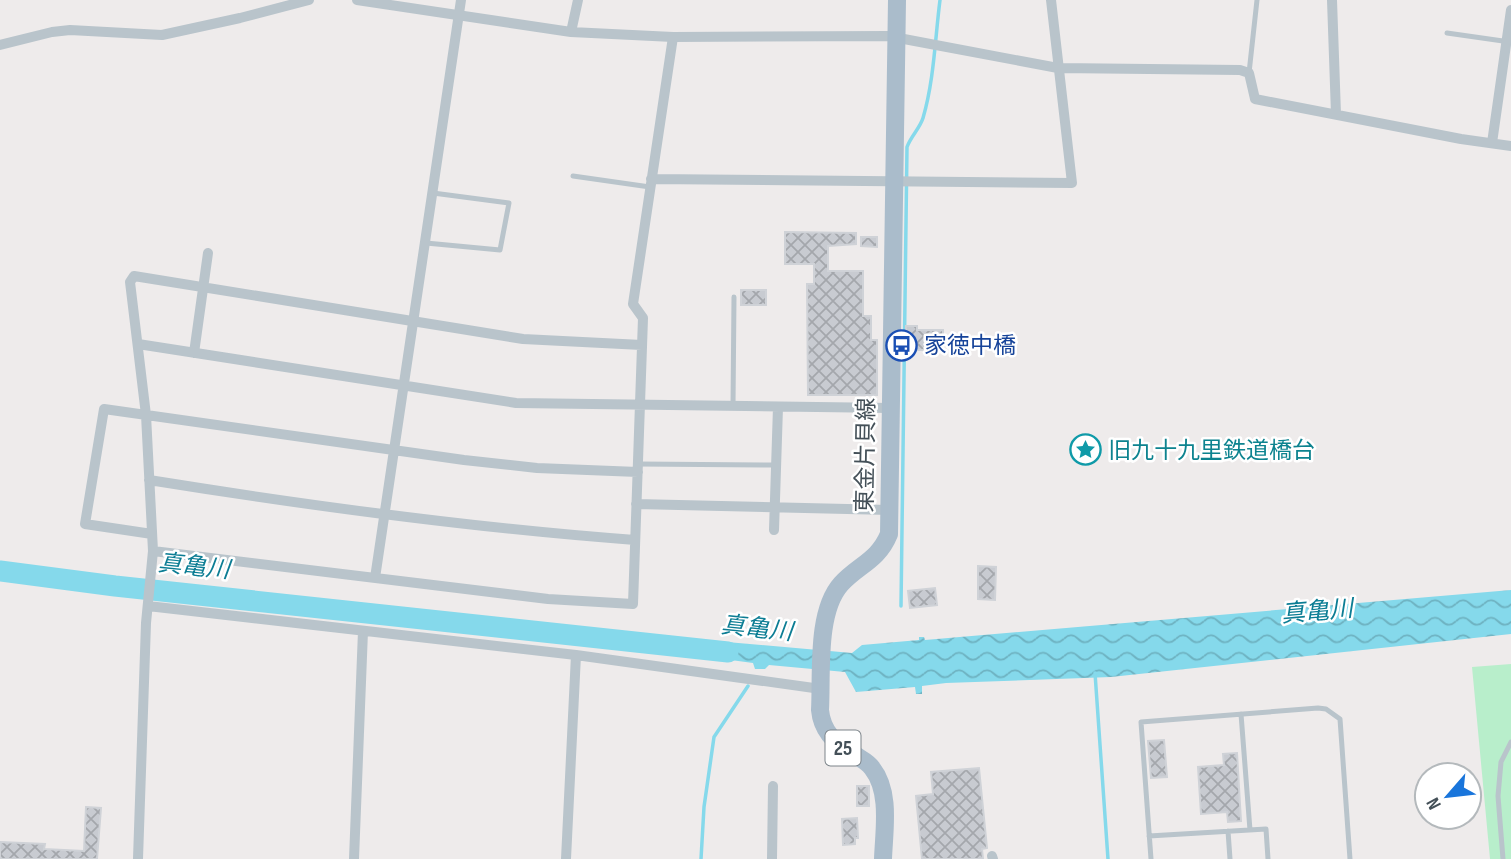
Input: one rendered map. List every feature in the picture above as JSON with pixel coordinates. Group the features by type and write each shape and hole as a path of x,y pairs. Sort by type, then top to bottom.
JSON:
{"main road":[{"name":"東金片貝線","path":"883,859 884,797 880,784 871,766 835,743 826,731 821,722 821,689 826,612 841,584 879,553 889,534 890,408 903,180 897,0"}],"street":[{"path":"0,46 51,32 70,30 162,35 309,0"},
{"path":"357,0 381,1 458,16 571,32 673,37 897,37 1058,68 1240,70 1249,73 1253,80 1255,99 1511,146"},
{"path":"375,578 461,0"},
{"path":"571,32 578,0"},
{"path":"651,183 903,180 1072,183 1051,0"},
{"path":"1332,0 1336,114"},
{"path":"1493,143 1506,88 1506,46 1511,10"},
{"path":"153,551 548,599 633,604 643,318 633,304 673,37"},
{"path":"194,353 208,253"},
{"path":"138,859 153,551 146,415 130,282 134,276 523,339 642,345"},
{"path":"138,344 516,403 890,408"},
{"path":"774,530 778,407"},
{"path":"152,534 85,524 104,409 537,468 638,468"},
{"path":"149,480 514,531 635,540"},
{"path":"636,504 890,510"},
{"path":"149,601 821,689"},
{"path":"354,859 363,631"},
{"path":"566,859 576,655"},
{"path":"772,859 773,786"}],"lane":[{"path":"1249,73 1257,0"},
{"path":"1447,33 1503,41 1506,46"},
{"path":"573,176 651,183"},
{"path":"426,243 499,250 509,203 433,193"},
{"path":"733,406 734,297"},
{"path":"638,468 776,466"},
{"path":"1151,859 1141,722 1318,708 1326,709 1340,719 1350,859"},
{"path":"1241,714 1250,830"},
{"path":"1503,859 1498,796 1501,762 1511,742"},
{"path":"1150,836 1266,828 1268,859"},
{"path":"1228,831 1230,859"}],"green space":[{"path":"1511,664 1511,859 1490,859 1483,761 1481,761 1472,667"}],"water":[{"path":"1511,590 1511,634 1111,677 946,683 922,686 922,694 916,694 915,687 856,692 845,672 769,665 765,669 755,669 753,663 701,656 704,640 852,653 862,645 919,640 919,637 924,637 925,640"}],"building":[{"path":"785,232 856,233 856,244 828,246 828,271 863,271 863,316 871,316 871,340 877,340 877,395 808,395 807,284 814,284 814,264 785,264"},
{"path":"861,237 877,237 877,247 861,246"},
{"path":"741,290 766,290 766,305 741,305"},
{"path":"906,326 917,326 917,330 943,330 943,350 906,350"},
{"path":"978,566 996,567 995,600 978,599"},
{"path":"935,588 937,605 910,608 908,591"},
{"path":"1164,740 1167,777 1151,778 1148,741"},
{"path":"1237,753 1241,821 1228,822 1227,812 1201,814 1198,767 1224,765 1223,754"},
{"path":"979,768 987,848 982,849 983,859 922,859 916,796 933,794 931,772"},
{"path":"857,786 869,786 869,806 857,806"},
{"path":"86,807 101,808 97,859 0,859 0,842 45,844 44,849 84,851"},
{"path":"857,818 858,838 855,838 855,844 843,845 842,819"}],"waterway":[{"path":"901,606 907,147 922,122 927,104 940,0"},
{"name":"真亀川","path":"0,571 115,586 728,652"},
{"path":"1095,673 1108,859"},
{"path":"701,859 704,807 714,737 748,686"}],"place":[{"name":"家徳中橋","path":"901,345"},
{"name":"旧九十九里鉄道橋台","path":"1085,450"}]}
